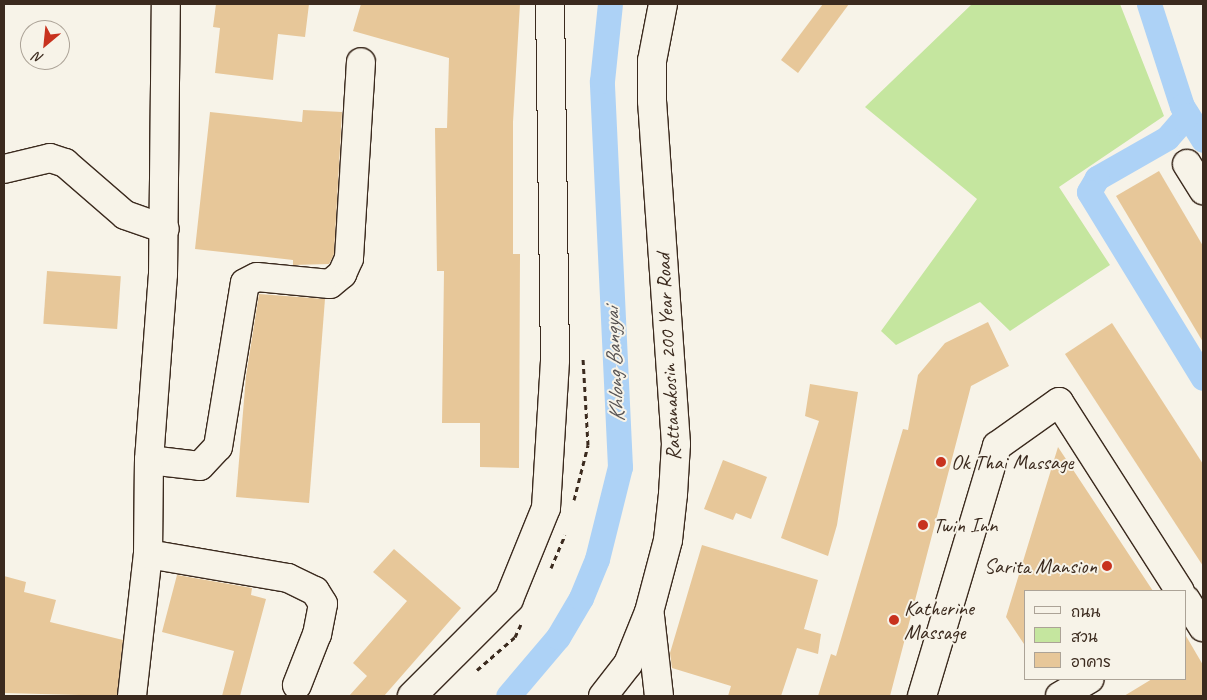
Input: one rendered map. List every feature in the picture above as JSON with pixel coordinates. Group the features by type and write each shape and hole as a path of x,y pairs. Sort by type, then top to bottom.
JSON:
{"street":[{"path":"132,696 148,554 149,460 165,229 166,4"},
{"path":"412,696 508,599 546,508 555,360 550,4"},
{"name":"Rattanakosin 200 Year Road","path":"603,696 628,664 649,612 668,540 676,444 652,101 653,51 663,4"},
{"path":"149,460 200,466 218,447 246,283 257,278 330,284 342,274 348,258 362,62"},
{"path":"4,169 50,158 64,163 125,215 165,229"},
{"path":"1187,164 1203,190"},
{"path":"922,696 997,446 1059,402 1177,590"},
{"path":"148,554 288,578 315,591 323,604 297,685"},
{"path":"649,612 659,696"},
{"path":"1060,696 1087,680"}],"green space":[{"path":"972,4 1120,4 1164,116 1059,187 1110,265 1010,331 980,302 896,345 881,331 977,199 865,107"}],"building":[{"path":"216,4 309,4 305,37 278,34 273,80 215,73 220,28 213,27"},
{"path":"361,4 520,4 513,122 513,254 520,254 519,468 480,467 480,423 442,423 444,271 437,271 435,128 447,128 449,58 353,31"},
{"path":"823,4 849,4 798,73 781,60"},
{"path":"303,110 342,112 334,254 329,264 293,265 293,260 195,249 210,112 302,122"},
{"path":"1159,171 1203,246 1203,342 1116,196"},
{"path":"47,271 121,276 117,329 43,324"},
{"path":"259,294 325,299 309,503 236,497 246,376"},
{"path":"988,322 1009,366 971,386 890,696 818,696 831,654 836,656 903,429 908,430 918,375 945,343"},
{"path":"1112,323 1203,464 1203,566 1065,354"},
{"path":"810,384 858,392 837,525 828,556 781,538 819,421 805,416"},
{"path":"1058,447 1152,590 1024,590 1024,644 1006,617"},
{"path":"723,460 767,477 751,519 736,513 733,520 704,509"},
{"path":"702,545 818,580 804,629 821,634 818,654 797,648 781,696 728,696 731,686 672,668 670,653"},
{"path":"394,549 461,608 384,696 349,696 367,676 353,663 407,601 373,572"},
{"path":"177,575 252,588 251,595 266,599 240,696 222,696 234,651 162,632"},
{"path":"4,576 26,582 24,592 56,600 50,622 123,640 117,696 4,693"},
{"path":"1187,638 1203,665 1203,696 1124,696 1150,680 1187,680"}],"waterway":[{"name":"Khlong Bangyai","path":"508,696 558,637 581,598 597,559 620,467 602,81 610,4"},
{"path":"1149,4 1182,106 1203,140"},
{"path":"1187,115 1167,138 1097,178 1089,192 1203,378"}],"place":[{"name":"Ok Thai Massage","path":"941,462"},
{"name":"Twin Inn","path":"923,525"},
{"name":"Sarita Mansion","path":"1107,566"},
{"name":"Katherine Massage","path":"894,620"}]}
